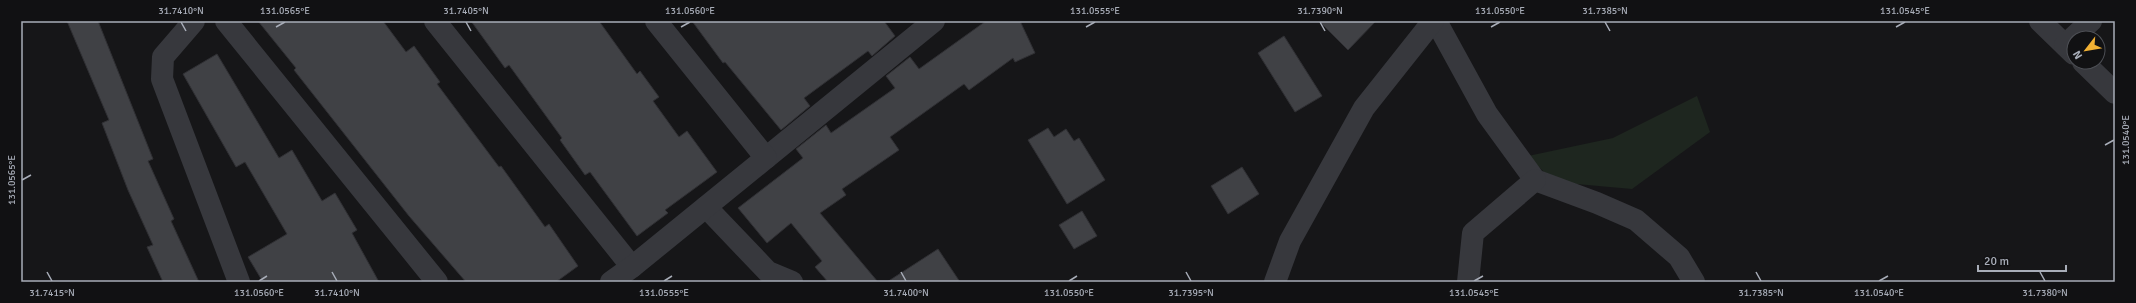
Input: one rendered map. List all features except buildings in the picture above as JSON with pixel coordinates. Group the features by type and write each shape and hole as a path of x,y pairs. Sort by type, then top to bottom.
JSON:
{"street":[{"path":"194,21 164,57 162,79 239,282"},
{"path":"226,21 437,282"},
{"path":"435,21 632,267"},
{"path":"611,282 632,267 934,21"},
{"path":"1275,282 1290,241 1364,108 1433,21"},
{"path":"1436,21 1487,114 1535,180 1597,203 1636,220 1679,257 1694,282"},
{"path":"2040,21 2066,47"},
{"path":"2084,30 2091,21"},
{"path":"666,24 766,158"},
{"path":"2091,70 2115,93"},
{"path":"1468,282 1473,233 1535,180"},
{"path":"706,207 768,272 792,282"}],"shaded area":[{"path":"1697,96 1710,132 1632,189 1565,183 1544,172 1528,156 1613,138"}]}
